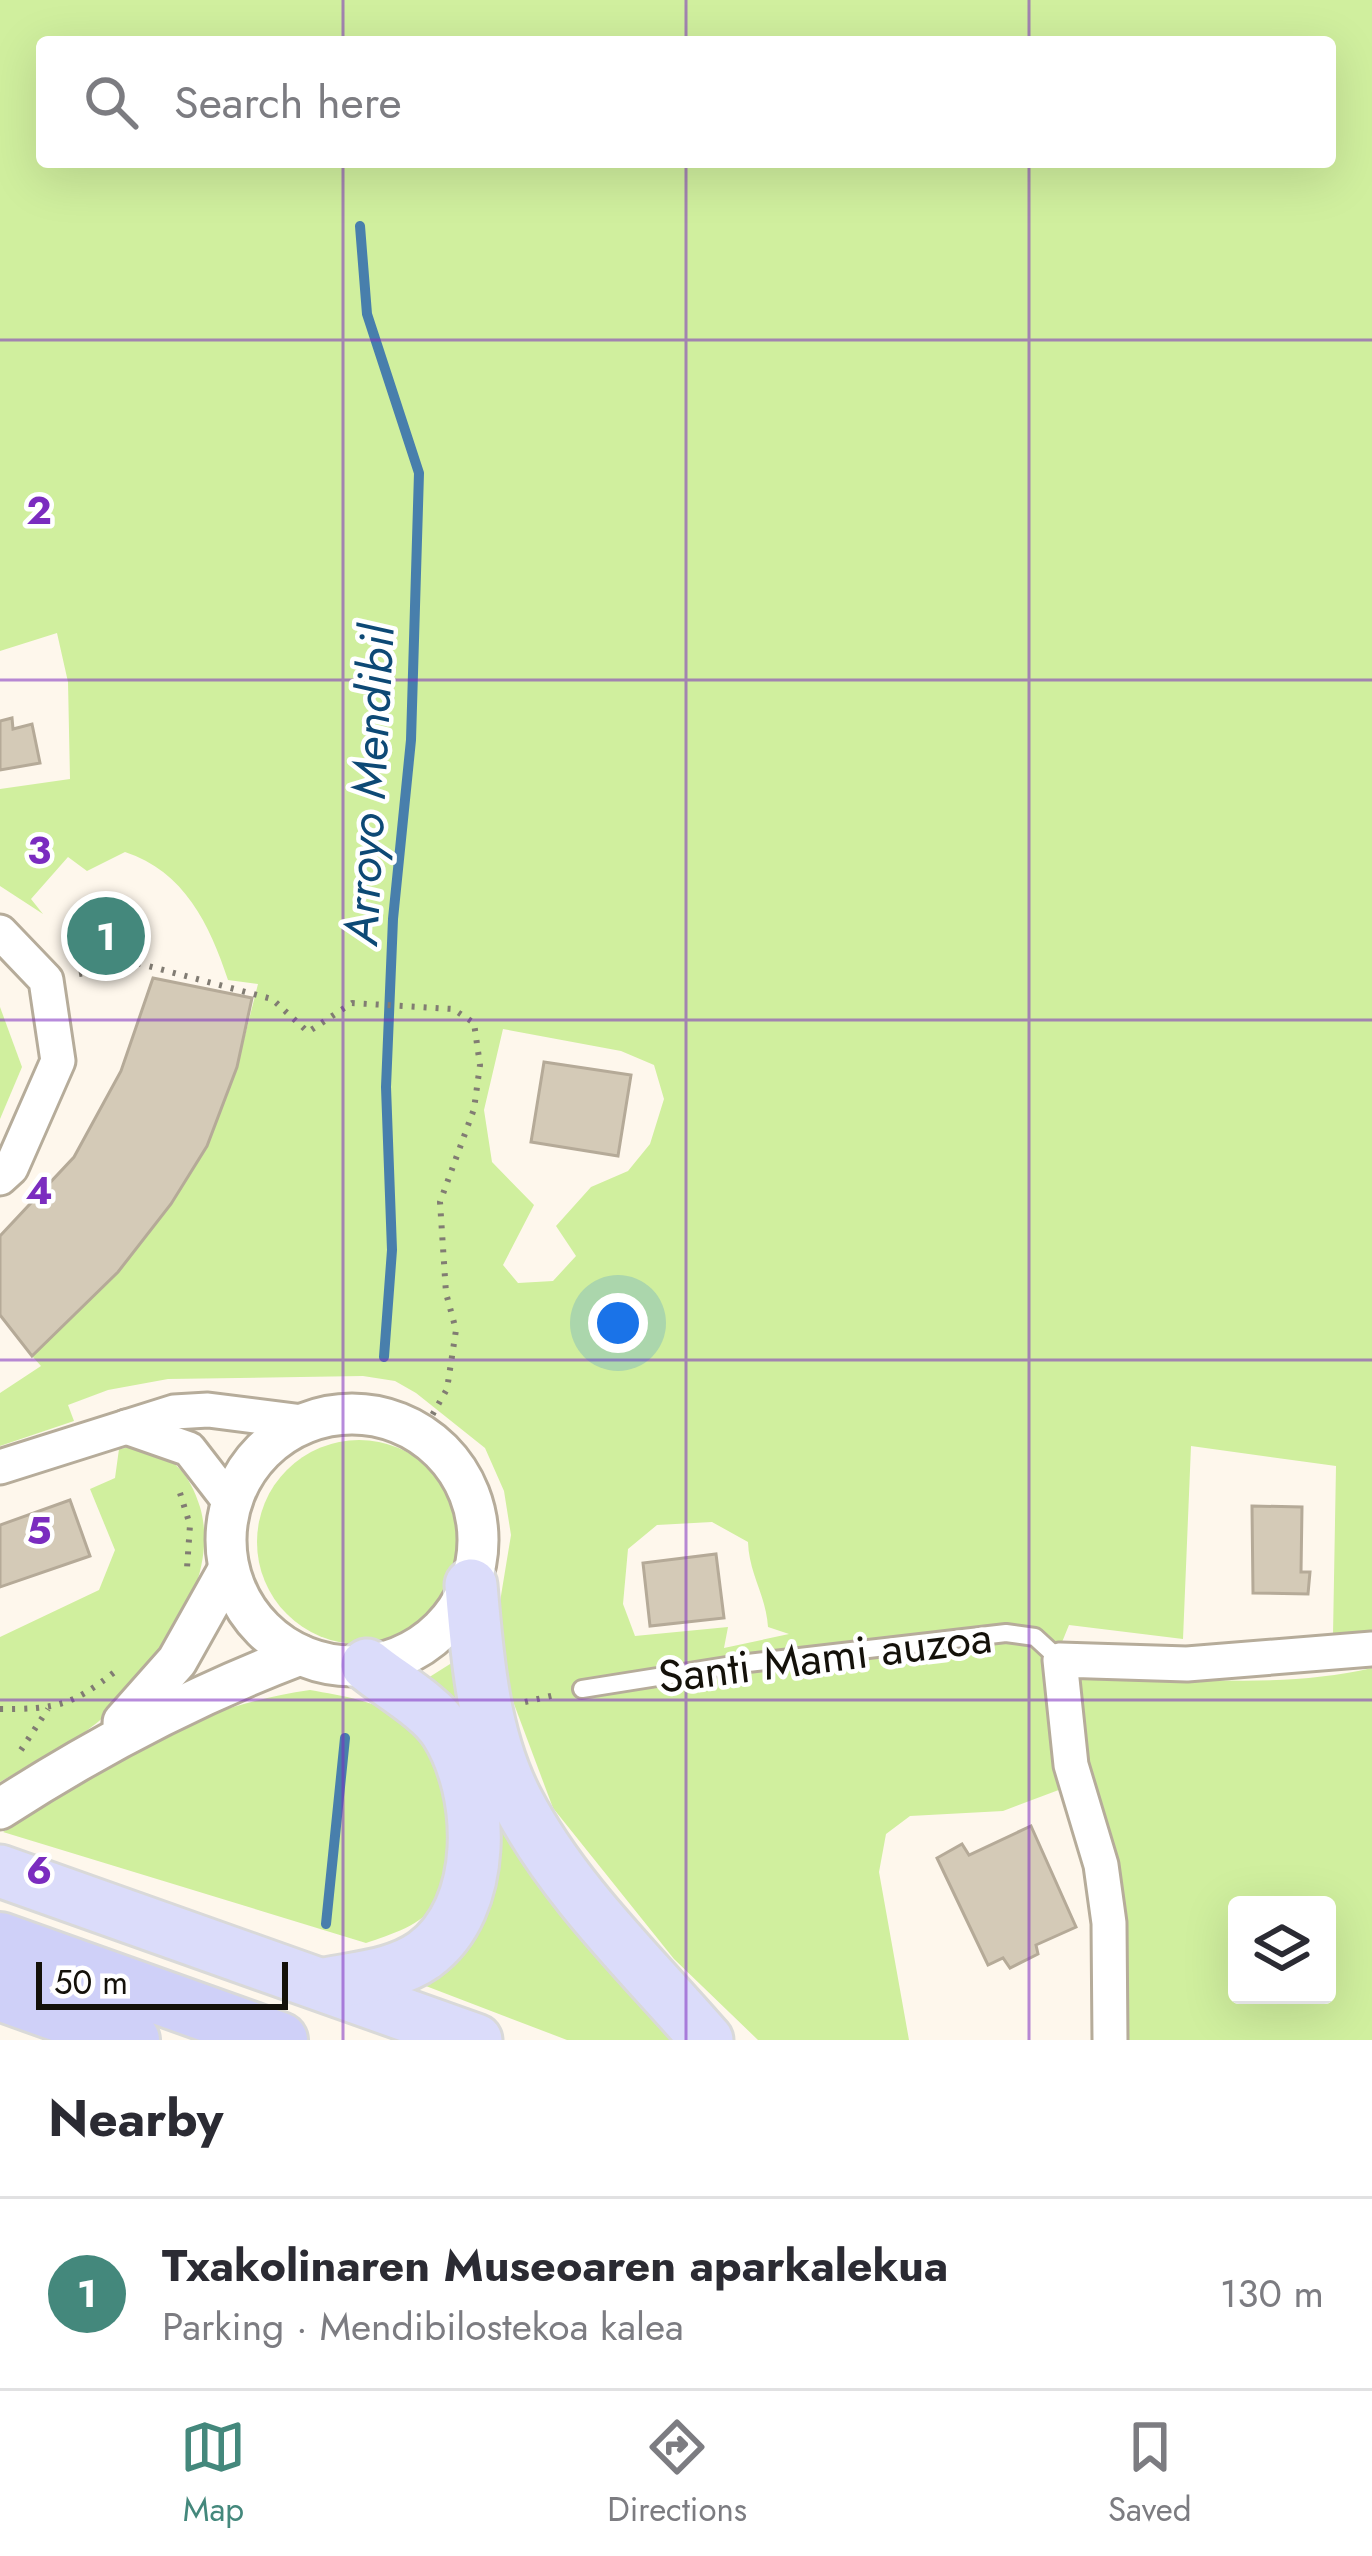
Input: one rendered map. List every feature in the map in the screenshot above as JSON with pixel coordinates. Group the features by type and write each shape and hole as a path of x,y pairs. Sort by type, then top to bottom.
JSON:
{"highway":[{"path":"0,1940 280,2040"},
{"path":"0,1993 132,2040"},
{"path":"55,2013 121,2040"}],"main road":[{"path":"471,1585 487,1711 517,1802 564,1874 707,2040"},
{"path":"323,1984 393,1971 427,1953 470,1888 471,1789 445,1729 367,1665"},
{"path":"0,1870 476,2040"}],"street":[{"path":"0,932 46,980 58,1061 11,1168 0,1178"},
{"path":"0,1467 124,1426 208,1410 303,1422"},
{"path":"343,1413 384,1417 422,1433 453,1462 473,1500 479,1543 471,1585 454,1615 430,1639 400,1657 367,1665 333,1665 300,1655 268,1635 243,1606 228,1570 224,1536 230,1502 247,1468 271,1441 303,1422 343,1413"},
{"path":"124,1426 189,1449 230,1502"},
{"path":"107,1740 177,1661 228,1570"},
{"name":"Santi Mami auzoa","path":"1110,2040 1109,1923 1101,1864 1071,1765 1060,1660 1186,1664 1372,1649"},
{"path":"0,1809 107,1740 204,1691 300,1655"}],"lane":[{"name":"Santi Mami auzoa","path":"582,1689 739,1664 1006,1633 1035,1637 1060,1660"}],"path":[{"path":"46,980 137,963 272,999 293,1024 308,1032 352,1003 453,1009 474,1023 480,1065 474,1109 440,1202 446,1293 456,1330 447,1389 422,1433"},
{"path":"178,1486 190,1525 180,1588"},
{"path":"0,1708 49,1709 78,1701 132,1658"},
{"path":"487,1711 582,1689"},
{"path":"17,1756 49,1709"}],"green space":[{"path":"0,0 1372,0 1372,1631 1333,1635 1336,1466 1191,1446 1183,1639 1069,1625 1051,1669 1064,1788 1003,1811 910,1816 886,1834 879,1872 909,2040 758,2040 674,1959 553,1808 505,1680 496,1626 511,1535 504,1491 485,1448 416,1393 395,1381 363,1376 168,1379 108,1390 68,1405 74,1421 0,1446 0,1393 41,1366 32,1356 118,1272 171,1204 206,1146 237,1067 258,984 228,980 213,939 179,886 125,852 87,871 68,857 31,899 43,914 0,886 0,789 70,779 68,682 57,633 0,651","holes":["503,1029 621,1051 654,1065 664,1099 650,1144 628,1171 591,1187 556,1226 576,1256 553,1281 518,1283 503,1265 534,1205 492,1162 484,1110","712,1522 748,1542 768,1627 789,1634 724,1648 728,1627 635,1636 623,1604 628,1549 657,1525"]},
{"path":"0,1007 22,1067 0,1119"},
{"path":"359,1440 398,1448 431,1470 453,1503 461,1542 453,1581 431,1614 398,1636 359,1644 320,1636 287,1614 265,1581 257,1542 265,1503 287,1470 320,1448"},
{"path":"138,1446 161,1454 178,1467 200,1507 204,1538 189,1603 152,1665 105,1716 0,1782 0,1637 99,1590 115,1550 90,1489 115,1478 119,1449"},
{"path":"458,1659 686,2040 567,2040 405,1978 483,1908 412,1688"},
{"path":"1372,1668 1372,2040 1125,2040 1122,1904 1087,1776 1078,1675 1300,1679"},
{"path":"310,1690 360,1700 395,1715 421,1741 445,1783 453,1831 446,1879 430,1910 405,1928 366,1943 3,1832 113,1762 184,1725 264,1699"}],"building":[{"path":"12,718 13,729 32,724 40,763 0,770 0,721"},
{"path":"153,978 252,998 237,1067 207,1146 171,1204 118,1272 32,1356 0,1315 0,1236 74,1157 121,1071"},
{"path":"544,1062 631,1075 618,1156 531,1142"},
{"path":"70,1500 90,1556 0,1587 0,1525"},
{"path":"1252,1506 1302,1507 1301,1572 1310,1572 1308,1594 1253,1593"},
{"path":"716,1554 724,1618 650,1626 643,1563"},
{"path":"1031,1826 1076,1927 1036,1945 1038,1954 1010,1968 1003,1958 988,1965 937,1858 962,1844 969,1855"}],"waterway":[{"name":"Arroyo Mendibil","path":"360,226 367,314 419,473 411,740 393,919 386,1087 392,1250 384,1357"},
{"name":"Arroyo Mendibil","path":"326,1924 345,1738"}],"place":[{"name":"Txakolinaren Museoaren aparkalekua","path":"106,936"}]}
